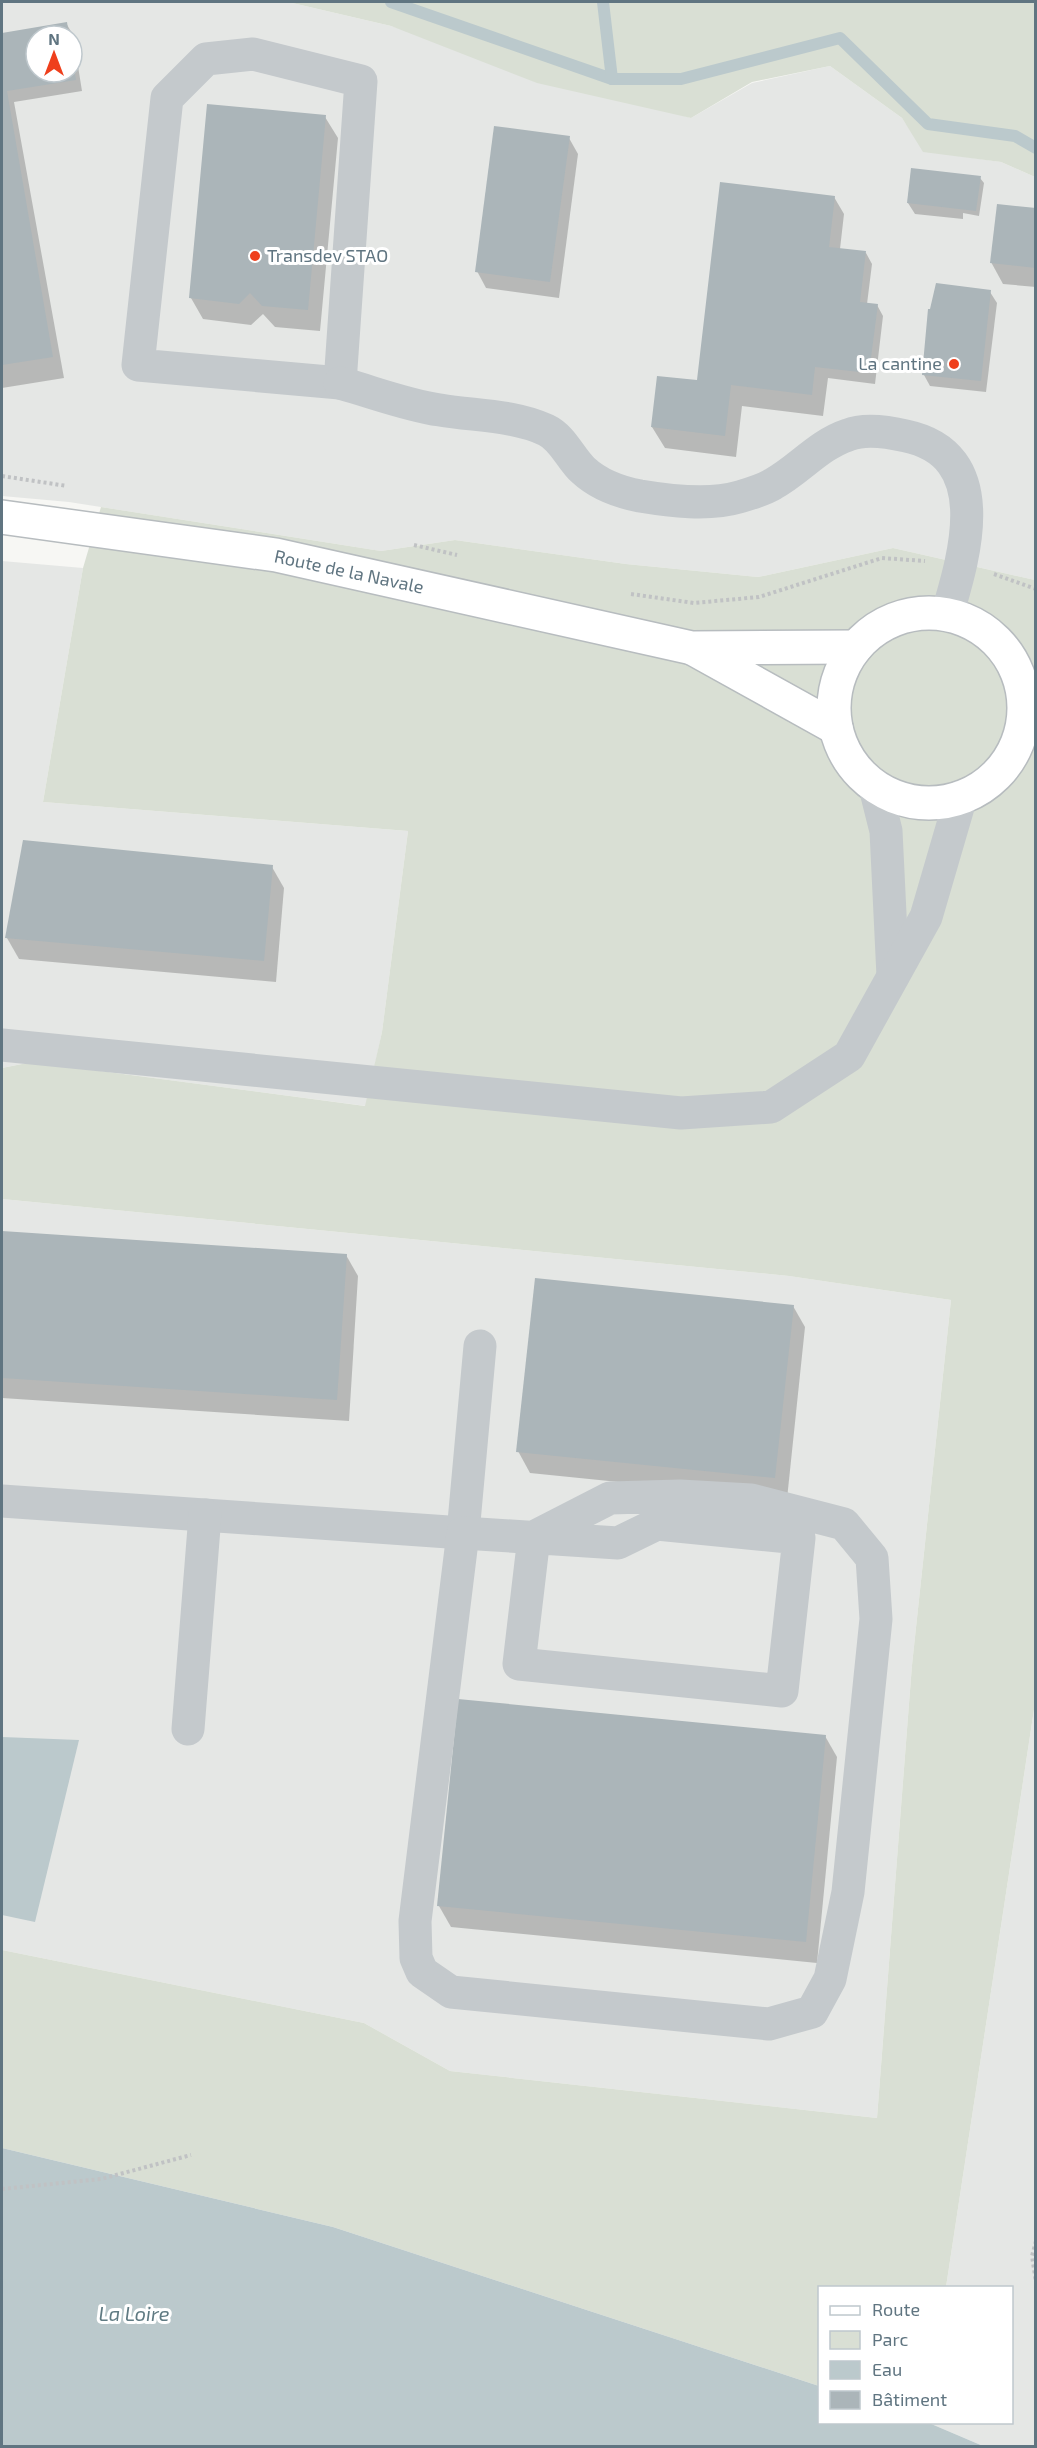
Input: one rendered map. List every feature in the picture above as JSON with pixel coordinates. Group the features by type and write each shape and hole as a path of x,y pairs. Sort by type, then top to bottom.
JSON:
{"main road":[{"name":"Route de la Navale","path":"2,517 276,555 692,648 856,647"},
{"path":"921,613 946,615 981,628 1021,660 1018,676 1024,700 1025,747 992,779 961,797 923,803 898,798 875,787 850,762 836,728 835,691 843,668 856,647 873,631 896,619 921,613"},
{"name":"Route de la Navale","path":"692,648 836,728"}],"street":[{"path":"340,383 361,81 253,54 206,59 167,98 138,365 340,383 439,410 494,416 548,431 568,450 582,470 606,486 639,496 698,502 737,498 772,484 819,449 849,434 886,431 918,438 947,456 963,480 968,521 961,566 946,615"},
{"path":"875,787 886,831 893,976"},
{"path":"2,1045 681,1113 771,1107 849,1056 926,917 961,797"},
{"path":"480,1346 463,1533 415,1921 416,1958 422,1972 451,1992 617,2011 769,2024 812,2012 830,1979 848,1892 876,1619 872,1558 844,1524 751,1500 680,1496 610,1498 534,1537"},
{"path":"2,1501 463,1533 534,1537 618,1543 657,1524 798,1538 782,1691 519,1664 534,1537"},
{"path":"188,1729 205,1515"}],"path":[{"path":"2,476 77,488"},
{"path":"402,543 460,556"},
{"path":"620,592 694,603 759,597 882,558 961,566 1001,575 1035,589"},
{"path":"2,2189 101,2179 191,2155"},
{"path":"1035,2241 1032,2256 1035,2282"}],"shaded area":[{"path":"2,2 288,2 391,26 691,118 752,83 830,66 902,118 924,151 1001,162 1035,177 1035,580 893,548 758,577 626,564 455,540 381,551 69,502 2,496"},
{"path":"2,561 83,568 43,802 408,831 382,1032 366,1106 32,1062 2,1068"},
{"path":"2,1199 789,1276 951,1300 912,1665 877,2118 450,2071 364,2023 2,1950"},
{"path":"1035,1703 1035,2446 983,2446 931,2424 1013,2424 1013,2286 946,2286"}],"green space":[{"path":"288,2 1035,2 1035,177 1001,162 923,152 902,118 830,66 752,82 691,118 537,83 391,26"},
{"path":"101,507 381,551 455,540 626,564 758,577 893,548 1035,580 1035,1703 946,2286 818,2286 818,2386 333,2227 2,2148 2,1950 364,2023 450,2071 877,2118 912,1665 951,1300 789,1276 2,1199 2,1068 32,1062 365,1106 382,1032 408,831 43,802 83,568"}],"water":[{"path":"2,1737 79,1740 35,1922 2,1915"},
{"name":"La Loire","path":"2,2148 333,2227 818,2386 818,2424 931,2424 983,2446 2,2446"}],"building":[{"path":"24,29 24,84 51,84 7,91 53,357 2,365 2,33"},
{"path":"207,104 326,115 308,310 262,306 250,293 239,304 189,298"},
{"path":"494,126 570,136 550,282 475,272"},
{"path":"911,168 981,176 976,211 907,203"},
{"path":"720,182 835,196 829,247 866,251 860,302 878,304 869,373 815,367 812,395 731,385 725,436 651,427 657,376 697,380"},
{"path":"997,204 1036,208 1036,268 990,263"},
{"path":"936,283 991,290 981,381 922,375 928,309 930,309"},
{"path":"23,840 273,865 264,961 5,938"},
{"path":"2,1231 347,1254 337,1400 2,1378"},
{"path":"535,1278 794,1305 775,1478 516,1452"},
{"path":"458,1699 826,1735 806,1942 437,1906"}],"waterway":[{"path":"391,2 612,79 681,79 840,38 928,124 1015,136 1036,148"},
{"path":"603,2 612,79"}],"place":[{"name":"Transdev STAO","path":"255,256"},
{"name":"La cantine","path":"954,364"}]}
